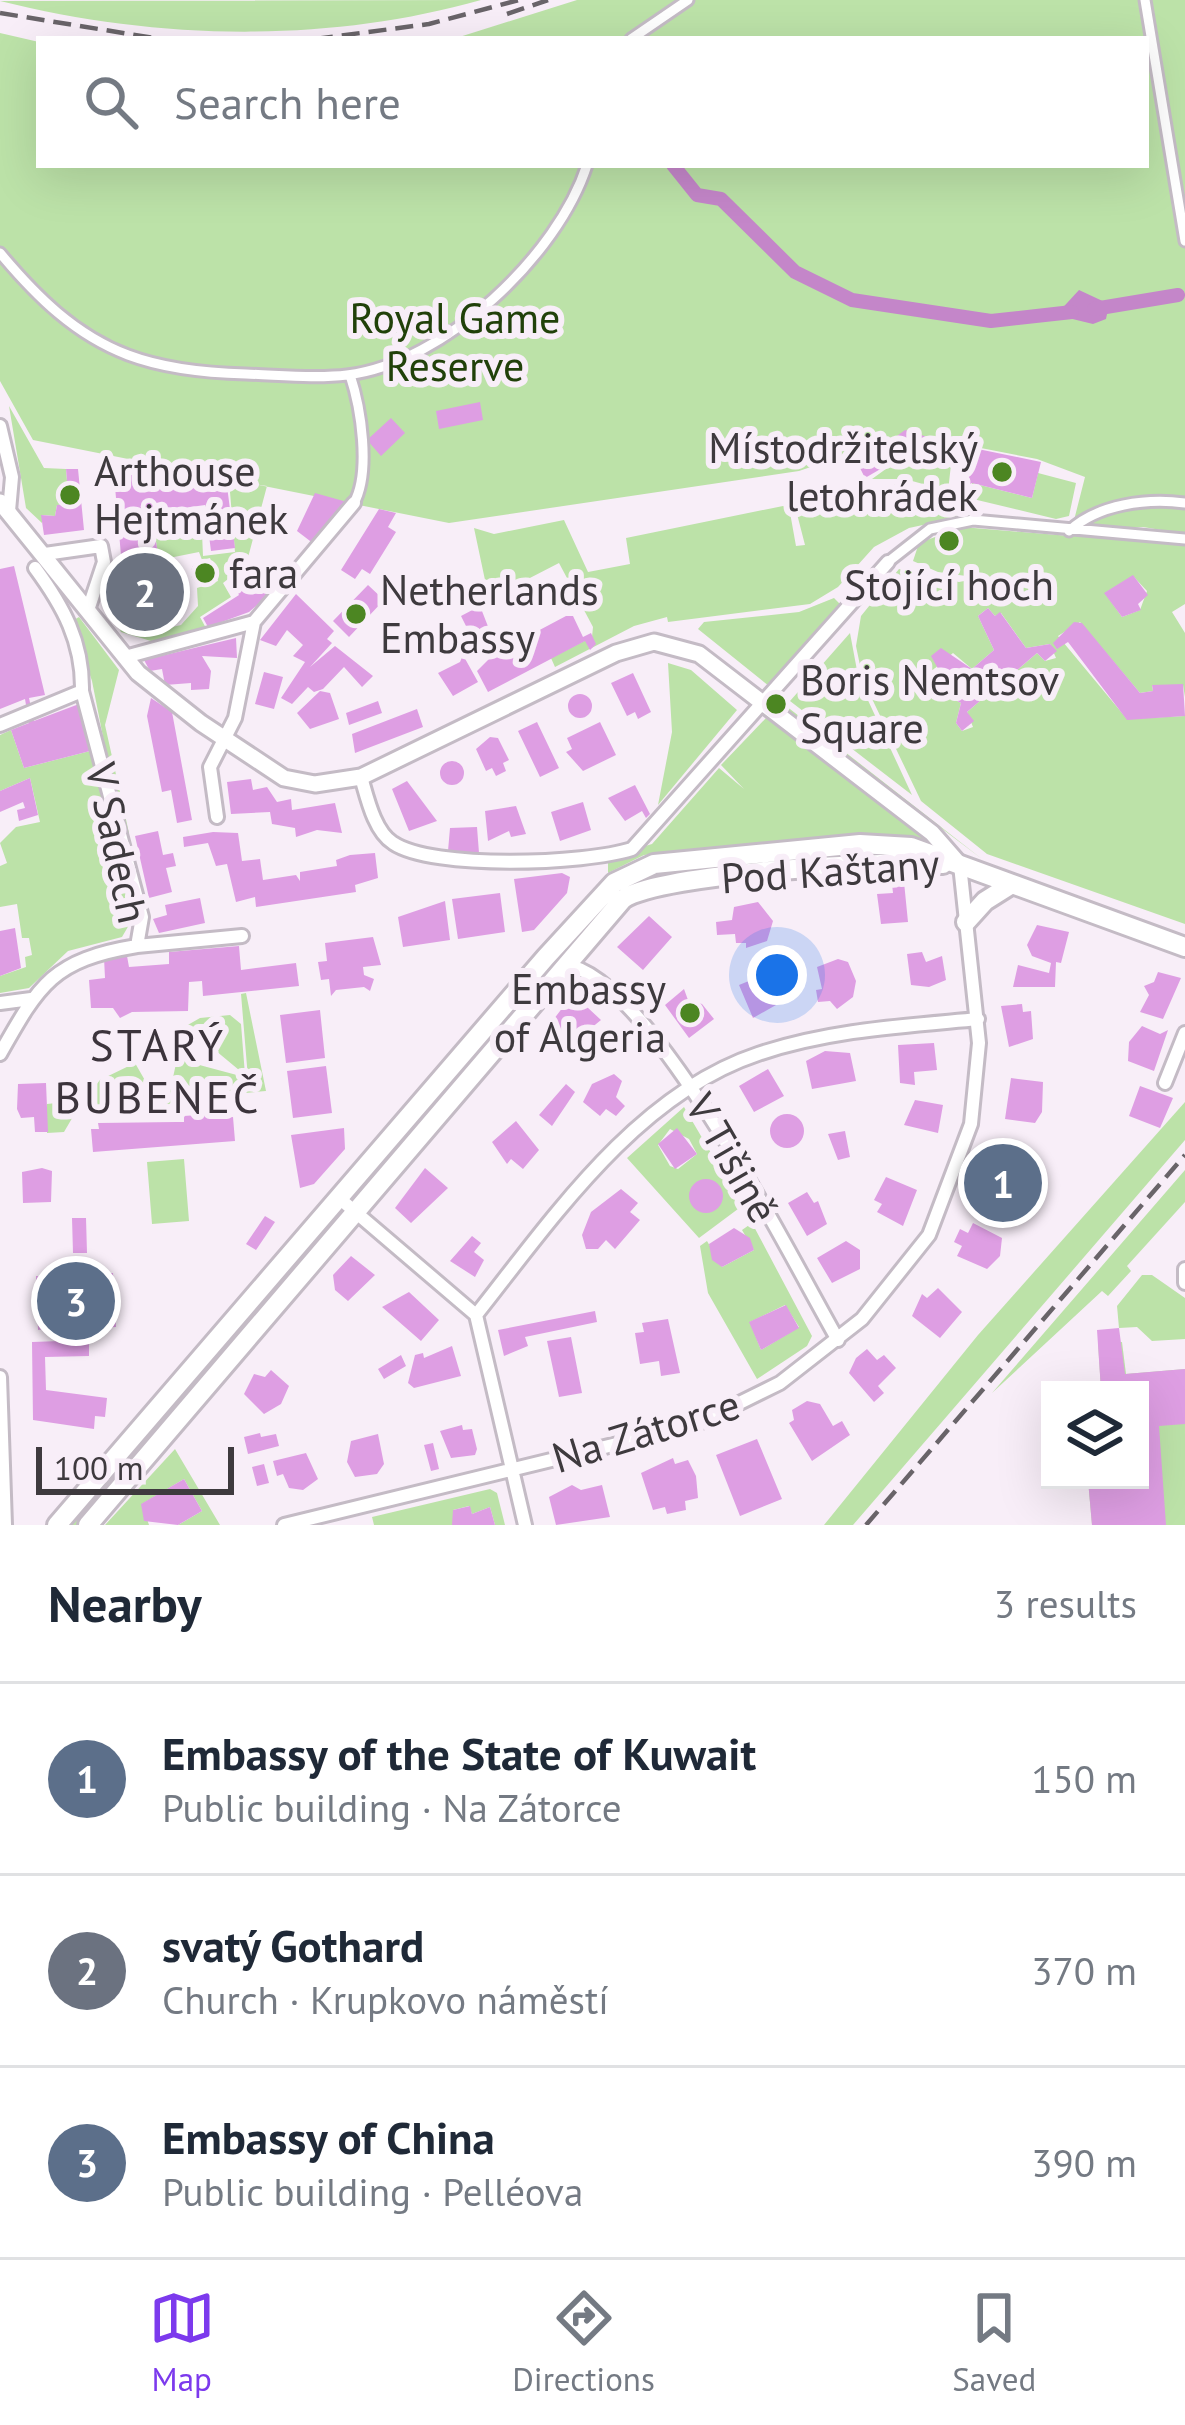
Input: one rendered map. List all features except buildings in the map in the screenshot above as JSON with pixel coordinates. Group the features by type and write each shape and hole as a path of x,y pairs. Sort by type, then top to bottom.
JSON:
{"main road":[{"name":"Pod Kaštany","path":"57,1525 614,883 645,866 878,844 925,849 960,865"},
{"name":"Pod Kaštany","path":"88,1525 623,899 658,883 901,862 960,865"},
{"path":"960,865 1185,947"},
{"path":"967,922 985,901 1012,884"}],"street":[{"path":"636,36 688,0"},
{"path":"1145,0 1185,241"},
{"path":"0,254 41,300 83,332 128,355 218,373 350,375 439,338 502,292 557,226 586,168"},
{"path":"217,817 210,767 235,718 254,622 364,485 359,449 362,410 350,375"},
{"path":"0,426 13,485 4,507 40,561 88,610 124,657 224,740 295,781 315,784 362,777 616,653 642,644 668,644 699,654 765,703 943,842 960,865"},
{"path":"1069,530 1084,517 1135,503 1185,502"},
{"path":"362,777 382,832 411,850 545,860 624,852 646,839 888,562 939,525 973,520 1185,539"},
{"path":"40,561 101,546 104,562 88,610"},
{"name":"V Sadech","path":"0,1054 31,999 67,963 137,946 142,917 82,691 75,636 40,561"},
{"path":"124,657 254,622"},
{"path":"0,724 82,691"},
{"name":"Na Zátorce","path":"284,1525 512,1471 725,1413 780,1383 838,1340 899,1279 946,1199 974,1110 978,1019 960,865"},
{"path":"137,946 242,936"},
{"name":"V Tišině","path":"546,957 584,969 664,1045 838,1340"},
{"path":"0,1003 31,999"},
{"path":"476,1315 598,1170 642,1124 691,1088 755,1055 823,1037 978,1019"},
{"path":"1165,1083 1185,1033"},
{"path":"339,1198 476,1315 525,1525"},
{"path":"0,1377 5,1525"},
{"path":"353,1508 358,1525"}],"green space":[{"path":"481,0 362,24 240,32 119,23 0,1"},
{"name":"Royal Game Reserve","path":"577,0 1185,0 1185,534 1143,527 1087,532 1088,537 1136,536 1185,546 1185,604 1172,612 1185,633 1185,697 1183,685 1152,685 1153,691 1140,693 1080,622 1058,636 1127,719 1185,716 1185,924 987,854 921,801 863,680 856,646 861,616 899,569 959,582 980,578 938,572 913,561 919,543 962,527 1070,536 1085,477 1037,459 909,434 799,471 449,523 33,440 0,381 0,33 36,41 36,168 1149,168 1149,36 463,36","holes":["1133,576 1147,591 1140,610 1122,617 1105,593","988,608 995,616 1001,613 1026,648 1050,644 1056,658 1045,661 1037,653 1010,676 1003,690 994,689 967,712 973,727 962,731 956,723 961,703 946,695 947,685 934,669 953,653 972,669 994,650 978,616"]},
{"path":"9,406 44,468 66,469 69,504 57,505 55,516 42,515 42,523 26,508"},
{"path":"908,453 952,456 948,491 905,479 872,479"},
{"path":"1038,473 1076,483 1069,516 1056,519 973,499 972,483 1032,498"},
{"path":"229,480 267,486 246,565 223,583 231,597 200,617 207,630 151,641 121,632 111,606 118,606 125,625 159,630 181,625 198,606 197,588 218,581 210,558 202,560 199,552 159,560 153,523 201,510 203,556 235,552"},
{"path":"898,484 960,508 955,518 909,528 874,547 838,587 810,604 668,622 667,617 634,626 555,667 551,658 592,637 593,627 559,563 489,599 474,528 494,534 564,520 588,572 630,564 626,538 783,506 789,507 796,546 805,545 797,514 803,502"},
{"path":"834,598 840,604 769,686 698,629 704,622 799,612"},
{"path":"79,617 119,670 105,725 129,833 122,833 92,681 72,621"},
{"path":"850,633 859,681 912,795 790,701"},
{"path":"668,663 691,670 737,710 658,805 672,732"},
{"path":"781,702 982,859 784,709"},
{"path":"766,718 929,840 860,835 644,855 608,873 608,857 652,844 719,768 744,789 721,765"},
{"path":"11,730 24,768 90,751 133,918 122,937 68,951 29,988 0,993 0,976 26,967 25,957 32,955 29,938 22,938 17,904 0,907 0,866 7,863 0,843 16,827 40,822 30,778 0,791 0,735"},
{"path":"246,993 266,1091 179,1099 163,1107 139,1102 78,1108 64,1132 47,1133 47,1104 84,1100 100,1080 135,1063 158,1103 169,1096 177,1059 248,1078 241,994"},
{"path":"230,1015 241,1024 245,1075 186,1026 200,1018"},
{"path":"1185,1102 1185,1140 853,1525 824,1525 978,1335"},
{"path":"684,1107 742,1206 699,1238 627,1158","holes":["670,1129 689,1139 697,1154 678,1169 670,1166 658,1145"]},
{"path":"184,1159 189,1221 152,1224 147,1162"},
{"path":"1185,1170 1185,1202 1127,1266 1131,1271 1108,1296 1102,1291 992,1393"},
{"path":"338,1212 342,1215 80,1525 65,1525"},
{"path":"752,1223 812,1336 807,1346 757,1379 708,1293 700,1246 707,1241 722,1267 754,1250 742,1230","holes":["785,1305 799,1327 761,1350 750,1322"]},
{"path":"1142,1275 1152,1275 1185,1298 1185,1339 1152,1341 1137,1327 1119,1328 1117,1306"},
{"path":"1122,1342 1126,1374 1185,1369 1185,1525 1092,1525 1089,1489 1149,1489 1149,1381 1100,1381 1098,1343"},
{"path":"175,1449 220,1525 178,1525 202,1511 184,1479 142,1504 149,1525 105,1525"},
{"path":"490,1489 497,1493 505,1525 495,1525 490,1507 472,1514 469,1506 453,1510 453,1525 374,1525 372,1517"}],"shaded area":[{"path":"1079,290 1109,304 1106,319 1093,324 1056,315"}],"waterway":[{"path":"675,168 697,195 721,199 795,272 852,300 991,321 1072,312"},
{"path":"1094,309 1178,295"}],"railway":[{"path":"338,36 429,24 519,0"},
{"path":"507,14 548,0"},
{"path":"0,13 142,36"},
{"path":"866,1525 1185,1155"}],"place":[{"name":"Místodržitelský letohrádek","path":"1002,472"},
{"name":"Arthouse Hejtmánek","path":"70,495"},
{"name":"Stojící hoch","path":"949,541"},
{"name":"fara","path":"205,573"},
{"name":"svatý Gothard","path":"145,592"},
{"name":"Netherlands Embassy","path":"356,614"},
{"name":"Boris Nemtsov Square","path":"776,704"},
{"name":"Embassy of Algeria","path":"690,1013"},
{"name":"Embassy of the State of Kuwait","path":"1003,1183"},
{"name":"Embassy of China","path":"76,1301"}],"district":[{"name":"STARÝ BUBENEČ","path":"158,1071"}]}
